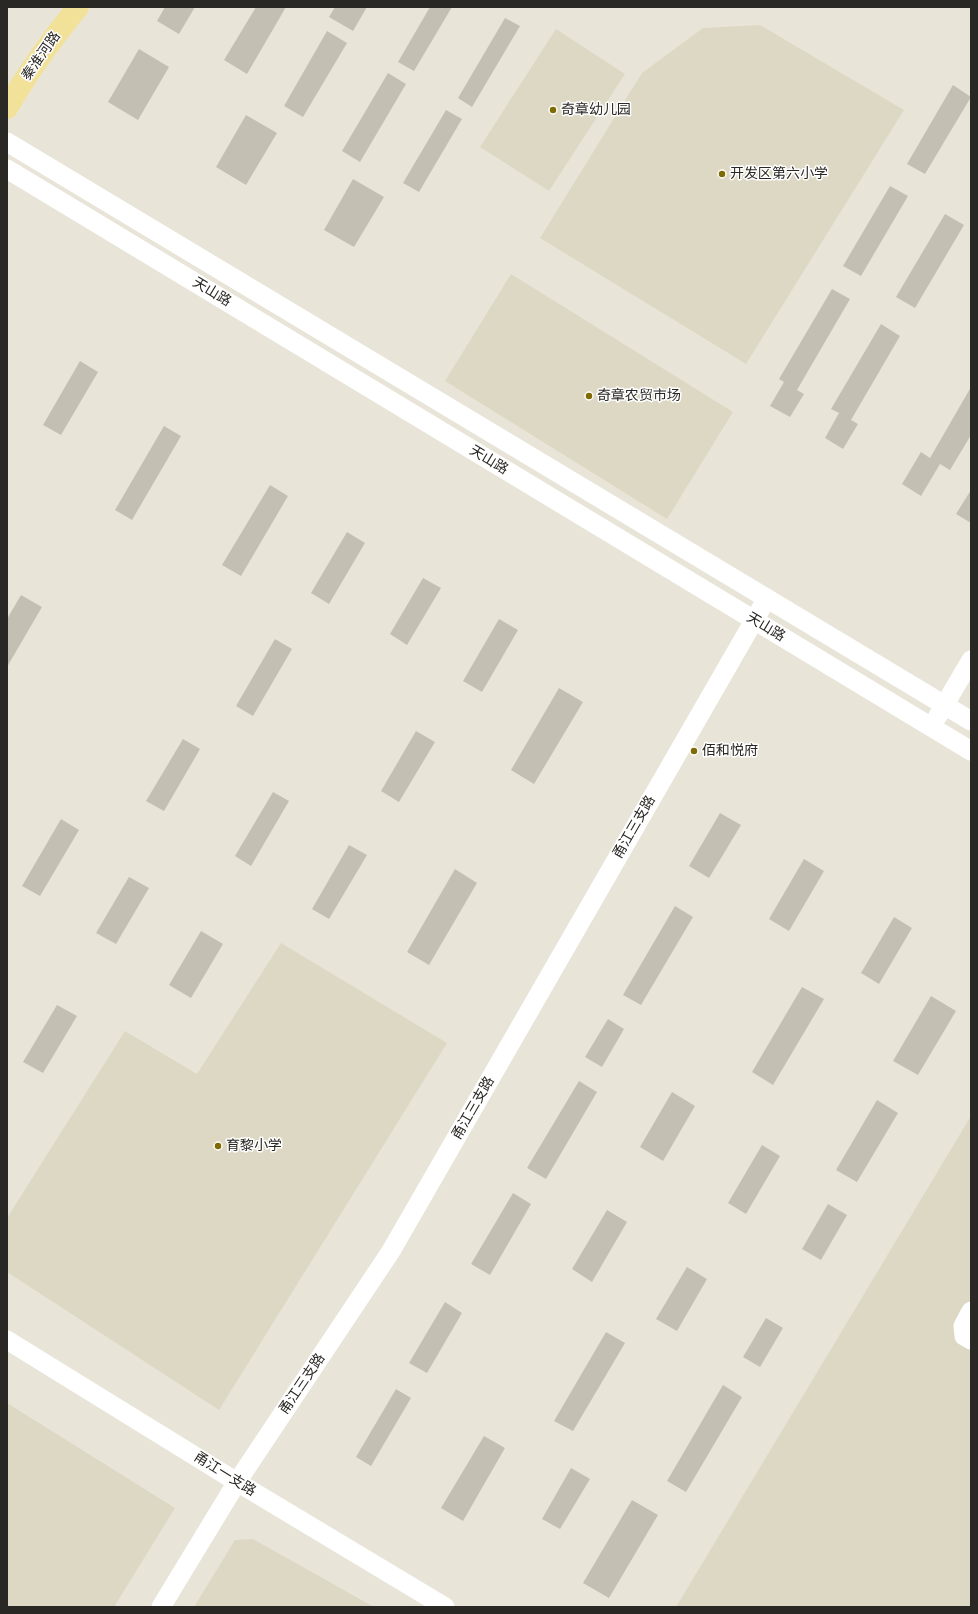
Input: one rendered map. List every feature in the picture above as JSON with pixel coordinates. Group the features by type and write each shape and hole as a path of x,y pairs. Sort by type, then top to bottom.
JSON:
{"main road":[{"name":"秦淮河路","path":"7,79 36,38 62,7"},
{"name":"秦淮河路","path":"7,108 56,34 78,7"}],"street":[{"name":"天山路","path":"7,142 971,721"},
{"name":"天山路","path":"7,169 971,751"},
{"name":"甬江三支路","path":"161,1607 237,1482 391,1251 767,598"},
{"path":"931,727 971,660"},
{"path":"971,1311 963,1326 964,1336 971,1340"},
{"name":"甬江一支路","path":"7,1340 237,1482 445,1607"}],"shaded area":[{"name":"开发区第六小学","path":"760,25 904,110 746,364 540,238 642,73 703,28"},
{"name":"奇章幼儿园","path":"556,29 625,74 549,191 480,147"},
{"name":"奇章农贸市场","path":"511,274 733,412 667,519 445,381"},
{"name":"育黎小学","path":"281,943 447,1043 219,1410 7,1272 7,1218 125,1031 197,1074"},
{"path":"971,1116 971,1607 676,1607"},
{"path":"7,1403 175,1508 114,1607 7,1607"},
{"path":"253,1539 374,1607 194,1607 235,1540"}],"building":[{"path":"165,7 195,7 179,34 157,21"},
{"path":"256,7 286,7 247,74 224,60"},
{"path":"335,7 367,7 353,31 329,17"},
{"path":"430,7 452,7 414,71 398,62"},
{"path":"505,18 520,26 472,107 458,98"},
{"path":"327,31 347,43 303,117 284,106"},
{"path":"139,49 169,67 138,120 108,102"},
{"path":"388,73 406,84 360,162 342,151"},
{"path":"953,85 971,97 925,174 907,164"},
{"path":"446,110 462,119 419,192 403,183"},
{"path":"246,115 277,133 246,185 216,167"},
{"path":"353,179 384,197 354,247 324,230"},
{"path":"890,186 908,196 861,276 843,266"},
{"path":"945,214 964,225 915,308 896,297"},
{"path":"832,289 850,299 797,390 804,394 790,417 770,406 784,382 779,379"},
{"path":"881,324 900,336 851,420 858,424 843,449 825,438 839,413 831,409"},
{"path":"80,361 98,372 61,435 43,425"},
{"path":"971,387 971,435 950,470 940,464 921,496 902,484 921,452 930,458"},
{"path":"164,426 181,436 132,520 115,510"},
{"path":"270,485 288,496 241,576 222,565"},
{"path":"971,490 971,523 956,514"},
{"path":"347,532 365,543 329,604 311,593"},
{"path":"423,578 441,588 407,645 390,634"},
{"path":"21,595 42,607 7,667 7,619"},
{"path":"499,619 518,630 482,692 463,681"},
{"path":"275,639 292,649 253,716 236,706"},
{"path":"559,688 583,702 534,784 511,770"},
{"path":"416,731 435,742 399,802 381,791"},
{"path":"183,739 200,749 164,811 146,801"},
{"path":"273,792 289,801 251,866 235,856"},
{"path":"720,813 741,825 709,878 689,866"},
{"path":"61,819 79,830 40,896 22,886"},
{"path":"349,845 367,855 329,919 312,909"},
{"path":"804,859 824,871 789,931 769,919"},
{"path":"455,869 477,883 429,965 407,952"},
{"path":"129,877 149,888 116,944 96,933"},
{"path":"675,906 693,917 641,1005 623,995"},
{"path":"894,917 912,928 879,984 861,973"},
{"path":"201,931 223,944 191,998 169,985"},
{"path":"802,987 824,999 773,1085 752,1072"},
{"path":"931,996 956,1011 918,1075 893,1061"},
{"path":"57,1005 77,1016 43,1073 23,1062"},
{"path":"608,1019 624,1029 602,1067 585,1057"},
{"path":"579,1081 597,1092 546,1179 527,1168"},
{"path":"672,1092 695,1106 663,1161 640,1147"},
{"path":"877,1100 898,1113 857,1182 836,1170"},
{"path":"762,1145 780,1156 746,1214 728,1203"},
{"path":"513,1193 531,1204 490,1275 471,1264"},
{"path":"828,1204 847,1215 821,1260 802,1249"},
{"path":"607,1210 627,1222 592,1282 572,1269"},
{"path":"687,1267 707,1279 677,1331 656,1319"},
{"path":"445,1302 462,1313 427,1373 409,1363"},
{"path":"766,1318 783,1328 760,1367 743,1357"},
{"path":"606,1332 625,1343 573,1431 554,1421"},
{"path":"723,1385 742,1397 686,1492 667,1481"},
{"path":"396,1389 411,1398 371,1466 356,1457"},
{"path":"484,1436 505,1448 463,1521 441,1508"},
{"path":"571,1468 590,1479 560,1529 542,1519"},
{"path":"632,1500 658,1515 609,1598 583,1583"}],"place":[{"name":"奇章幼儿园","path":"553,110"},
{"name":"开发区第六小学","path":"722,174"},
{"name":"奇章农贸市场","path":"589,396"},
{"name":"佰和悦府","path":"694,751"},
{"name":"育黎小学","path":"218,1146"}]}
